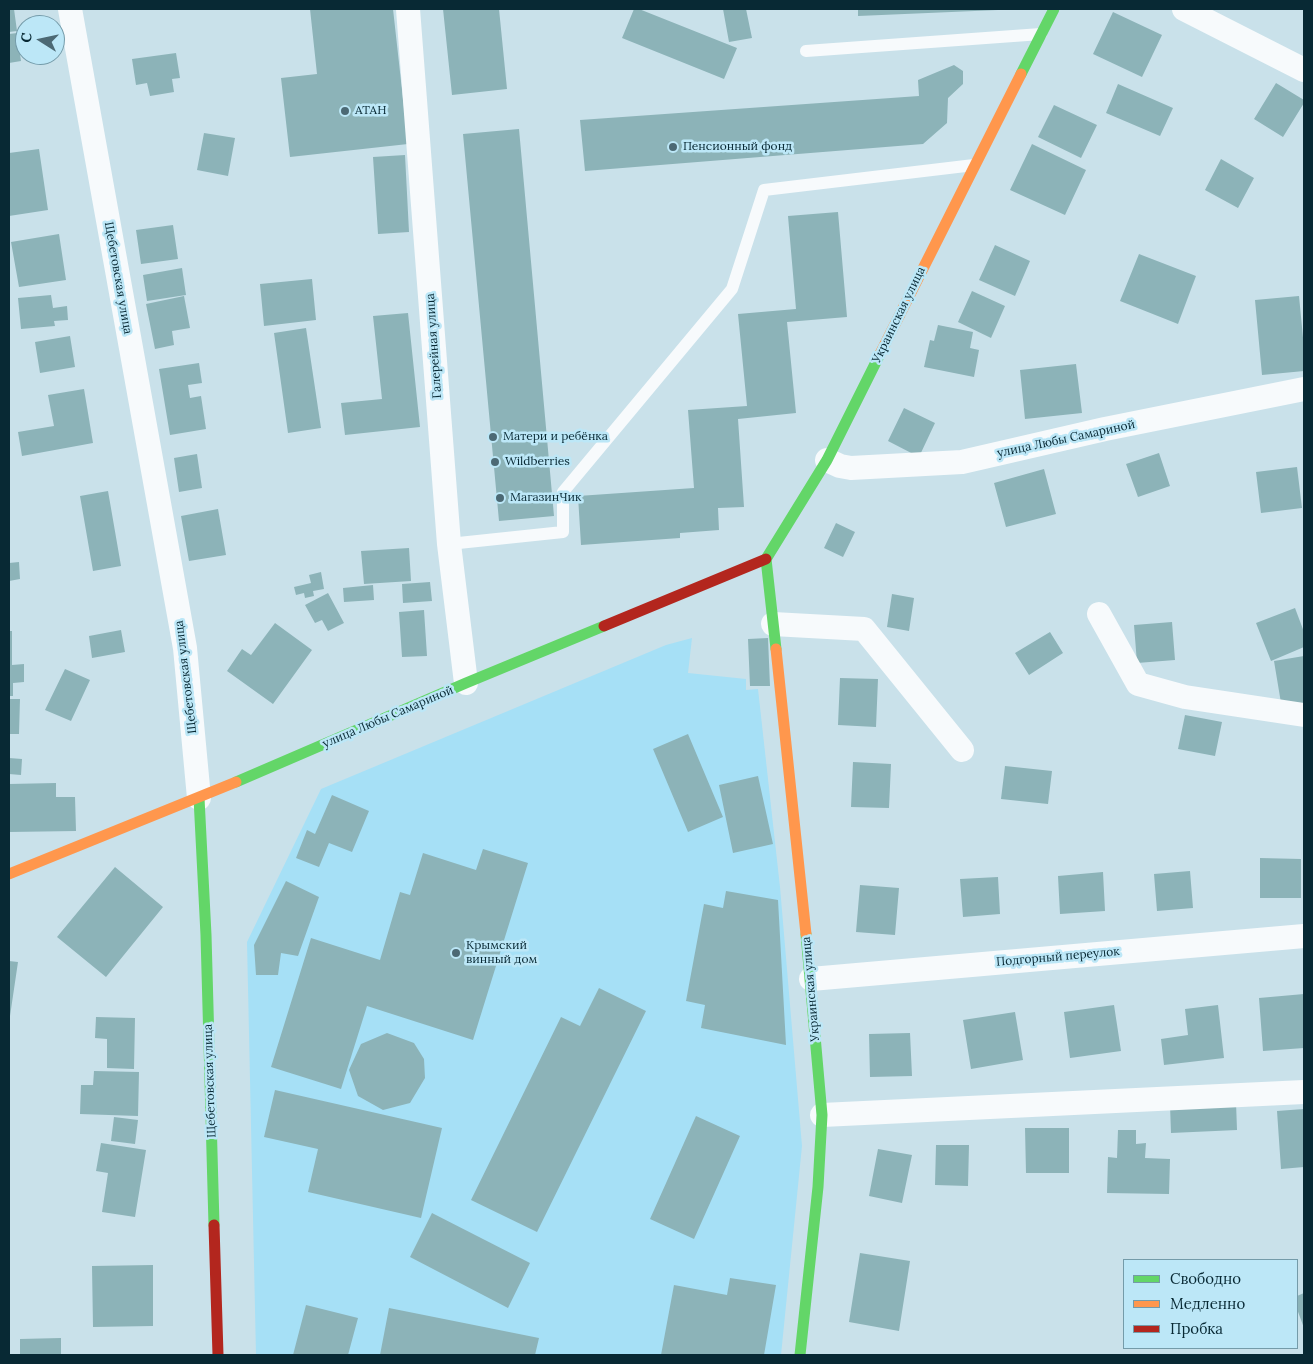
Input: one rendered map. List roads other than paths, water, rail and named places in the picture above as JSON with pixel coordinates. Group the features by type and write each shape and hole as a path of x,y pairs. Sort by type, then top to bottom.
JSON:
{"main road":[{"name":"Украинская улица","path":"800,1355 818,1187 822,1115 811,979 766,559 827,460 1054,9"},
{"name":"улица Любы Самариной","path":"9,874 199,798 466,683 766,559"},
{"name":"Щебетовская улица","path":"199,798 206,945 218,1355"}],"street":[{"name":"Щебетовская улица","path":"70,9 185,648 199,798"},
{"name":"Галерейная улица","path":"408,9 448,544 466,683"},
{"path":"1184,9 1304,70"},
{"name":"улица Любы Самариной","path":"827,460 850,468 962,462 1106,429 1304,389"},
{"path":"1099,614 1138,684 1186,698 1304,715"},
{"path":"773,624 864,629 962,750"},
{"name":"Подгорный переулок","path":"811,979 1304,936"},
{"path":"822,1115 1304,1092"}],"lane":[{"path":"806,52 1041,34"},
{"path":"448,544 563,532 563,492 732,289 764,190 974,165"}],"place":[{"name":"АТАН","path":"345,111"},
{"name":"Пенсионный фонд","path":"673,147"},
{"name":"Матери и ребёнка","path":"493,437"},
{"name":"Wildberries","path":"495,462"},
{"name":"МагазинЧик","path":"500,498"},
{"name":"Крымский винный дом","path":"456,953"}]}
